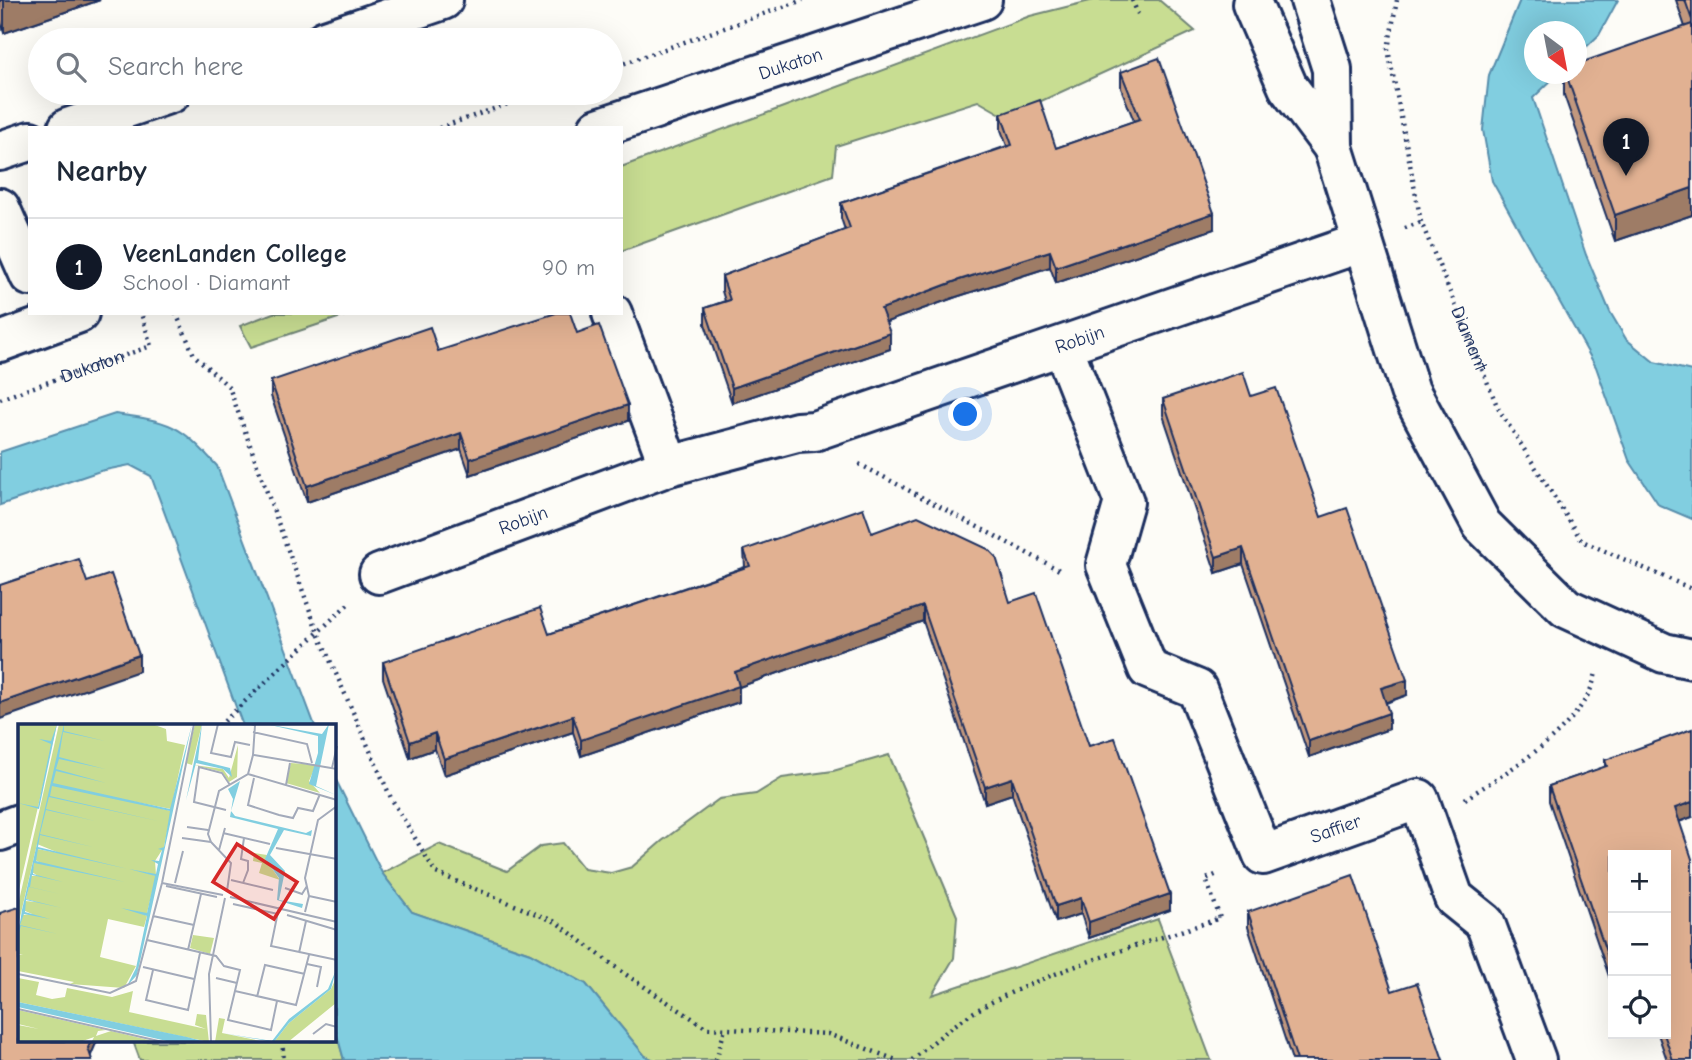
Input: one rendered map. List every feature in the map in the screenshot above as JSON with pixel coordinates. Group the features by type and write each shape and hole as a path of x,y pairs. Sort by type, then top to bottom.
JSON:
{"street":[{"path":"360,28 443,0"},
{"name":"Dukaton","path":"604,126 982,0"},
{"path":"1310,0 1332,69 1333,147 1410,391 1482,525 1566,608 1664,653 1692,659"},
{"path":"1253,1 1288,87 1333,147"},
{"path":"74,126 136,105"},
{"path":"0,151 28,142"},
{"path":"0,208 28,271"},
{"name":"Robijn","path":"379,574 669,466 797,432 814,431 1363,242"},
{"path":"613,315 669,466"},
{"path":"0,342 57,317"},
{"path":"1063,347 1124,502 1105,565 1148,669 1197,689 1263,856"},
{"name":"Saffier","path":"1263,856 1419,799 1454,898 1485,923 1536,1060"},
{"path":"0,831 18,824"}],"path":[{"path":"623,64 803,0"},
{"path":"1132,0 1138,14"},
{"name":"Diamant","path":"1397,0 1388,50 1421,222 1498,408 1582,541 1692,589"},
{"path":"445,126 505,105"},
{"name":"Dukaton","path":"0,399 152,346 142,315"},
{"path":"177,315 194,355 229,387 318,633 390,798 436,873 556,922 625,974 706,1028 828,1034 896,1060"},
{"path":"858,464 1121,603"},
{"path":"1427,824 1511,769 1566,725 1594,682 1604,626"},
{"path":"221,724 318,633"},
{"path":"912,1060 955,1024 993,1002 1043,979 1220,918 1206,879 1263,856"},
{"path":"716,1060 724,1028"},
{"path":"282,1042 284,1060"}],"green space":[{"path":"1094,0 1159,0 1195,31 1006,117 978,101 836,146 833,175 623,250 623,166 1030,16"},
{"path":"268,315 347,315 251,347 240,326"},
{"path":"889,755 957,916 954,958 932,995 1158,919 1211,1060 654,1060 645,1056 586,984 530,953 412,912 382,873 439,844 507,871 541,846 563,843 584,869 611,873 632,867 719,799 756,794 782,778 833,771"},
{"path":"336,1031 344,1060 140,1060 133,1042 336,1042"}],"water":[{"path":"1520,0 1618,0 1599,35 1587,46 1587,21 1524,21 1524,84 1548,84 1533,98 1586,255 1610,312 1626,339 1654,362 1692,371 1692,519 1659,505 1629,460 1596,367 1492,181 1483,130 1489,75"},
{"path":"115,414 162,422 193,441 217,466 314,724 242,724 151,476 130,465 100,471 0,505 0,452"},
{"path":"336,780 382,873 412,912 530,953 586,984 645,1056 654,1060 344,1060 336,1031"}],"building":[{"path":"1685,0 1692,0 1692,20"},
{"path":"1692,24 1692,188 1615,215 1569,84 1587,84 1587,61"},
{"path":"1159,58 1214,213 1056,267 1050,251 956,281 881,309 890,333 732,388 705,308 730,300 722,276 850,228 841,203 1012,145 1001,114 1040,100 1056,148 1140,119 1121,72"},
{"path":"550,315 571,315 577,333 599,325 628,405 470,459 461,433 307,486 271,381 430,327 438,351"},
{"path":"1243,372 1251,396 1276,388 1321,517 1347,508 1407,680 1381,688 1389,713 1309,741 1243,548 1216,557 1163,399"},
{"path":"863,508 872,533 918,516 988,549 996,557 1010,602 1036,593 1089,746 1115,738 1170,894 1089,922 1081,898 1056,906 1012,778 985,787 923,606 735,672 739,686 581,740 573,716 444,759 435,733 410,742 383,662 540,608 549,634 750,566 744,550"},
{"path":"79,559 87,582 111,574 139,655 0,703 0,585"},
{"path":"1692,729 1692,802 1675,808 1692,859 1692,1060 1673,1060 1666,1039 1671,1039 1671,850 1608,850 1608,957 1549,786 1607,766 1605,760"},
{"path":"1353,875 1392,991 1417,983 1443,1060 1297,1060 1248,912"},
{"path":"18,907 18,1042 91,1042 88,1048 92,1060 0,1060 0,913"}],"place":[{"name":"VeenLanden College","path":"1626,176"}]}
